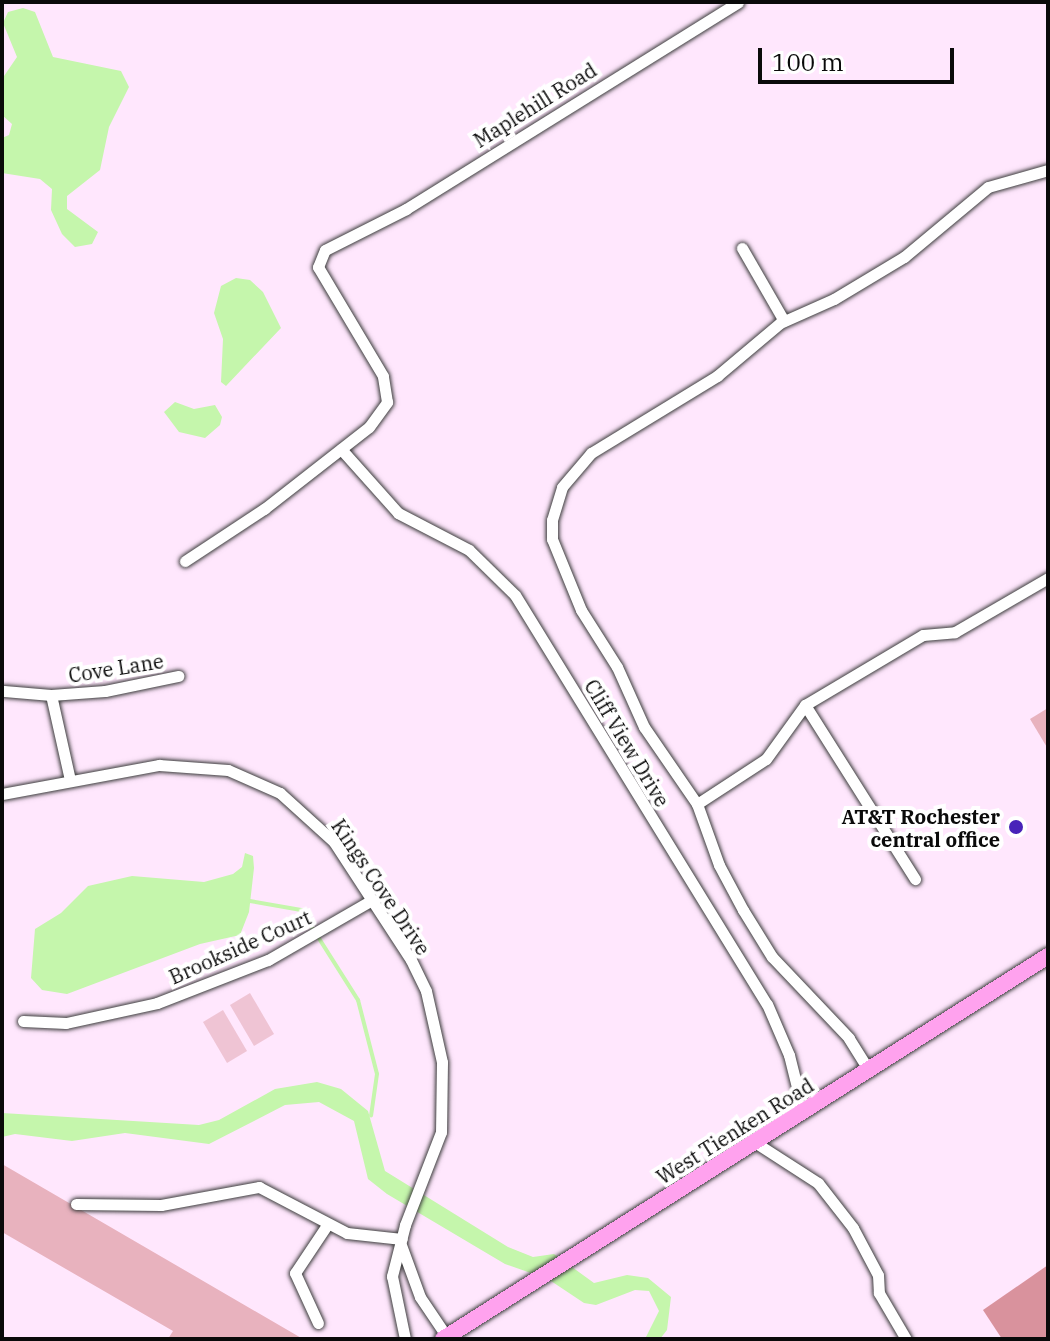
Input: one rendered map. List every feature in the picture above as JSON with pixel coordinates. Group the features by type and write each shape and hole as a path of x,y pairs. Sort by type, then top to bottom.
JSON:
{"main road":[{"name":"West Tienken Road","path":"445,1338 528,1288 565,1259 756,1143 1048,956"}],"street":[{"name":"Maplehill Road","path":"341,449 369,427 387,402 383,376 318,267 325,250 406,209 738,2"},
{"path":"868,1069 849,1038 772,957 719,865 697,804 644,727 617,667 581,610 552,539 552,520 562,487 591,453 717,376 784,321 904,257 988,187 1048,170"},
{"path":"742,248 784,321"},
{"path":"185,561 341,449"},
{"name":"Cliff View Drive","path":"341,449 398,513 469,550 515,595 767,1004 789,1055 798,1092 796,1117"},
{"path":"697,804 766,759 805,705 923,635 955,632 1048,578"},
{"name":"Cove Lane","path":"70,780 51,695 105,691 178,676"},
{"path":"4,691 51,695"},
{"path":"805,705 915,879"},
{"name":"Kings Cove Drive","path":"2,794 159,765 228,770 280,793 314,821 372,900 426,991 442,1062 441,1132 401,1242 392,1276 405,1339"},
{"name":"Brookside Court","path":"23,1021 66,1023 157,1003 268,960 372,900"},
{"path":"756,1143 818,1183 853,1228 878,1275 879,1293 906,1339"},
{"path":"76,1204 161,1205 259,1187 327,1225 361,1237 401,1242 420,1297 445,1338"},
{"path":"318,1323 295,1273 327,1225"}],"shaded area":[{"path":"23,8 35,12 53,57 121,71 129,87 109,127 100,170 67,196 67,209 98,232 92,244 75,247 62,234 51,210 52,189 40,179 2,173 2,138 9,135 12,124 2,115 2,79 17,57 3,23 8,12"},
{"path":"236,278 250,280 263,292 281,328 226,386 221,382 223,339 214,313 221,286"},
{"path":"175,402 194,409 215,405 222,417 220,425 205,438 179,432 164,412"},
{"path":"1048,708 1048,749 1030,719"},
{"path":"245,853 253,856 254,868 249,912 240,935 200,944 67,994 42,990 31,978 35,929 61,913 88,886 132,876 204,882 233,874 242,867"},
{"path":"250,993 274,1034 254,1046 230,1005"},
{"path":"223,1010 247,1051 227,1063 203,1022"},
{"path":"317,1082 341,1089 368,1111 385,1171 508,1247 533,1257 554,1254 594,1283 627,1275 648,1278 671,1297 667,1330 660,1339 645,1339 659,1311 649,1291 635,1290 596,1305 584,1303 548,1279 505,1264 387,1194 368,1179 354,1121 319,1102 285,1105 209,1144 125,1133 72,1141 15,1134 2,1137 2,1113 199,1125 219,1120 275,1089"},
{"path":"2,1164 303,1339 168,1339 173,1331 2,1232"},
{"path":"1048,1265 1048,1339 1002,1339 983,1310"}],"waterway":[{"path":"250,901 301,910 358,1000 377,1074 371,1116"}],"place":[{"name":"AT&T Rochester central office","path":"1016,827"}]}
